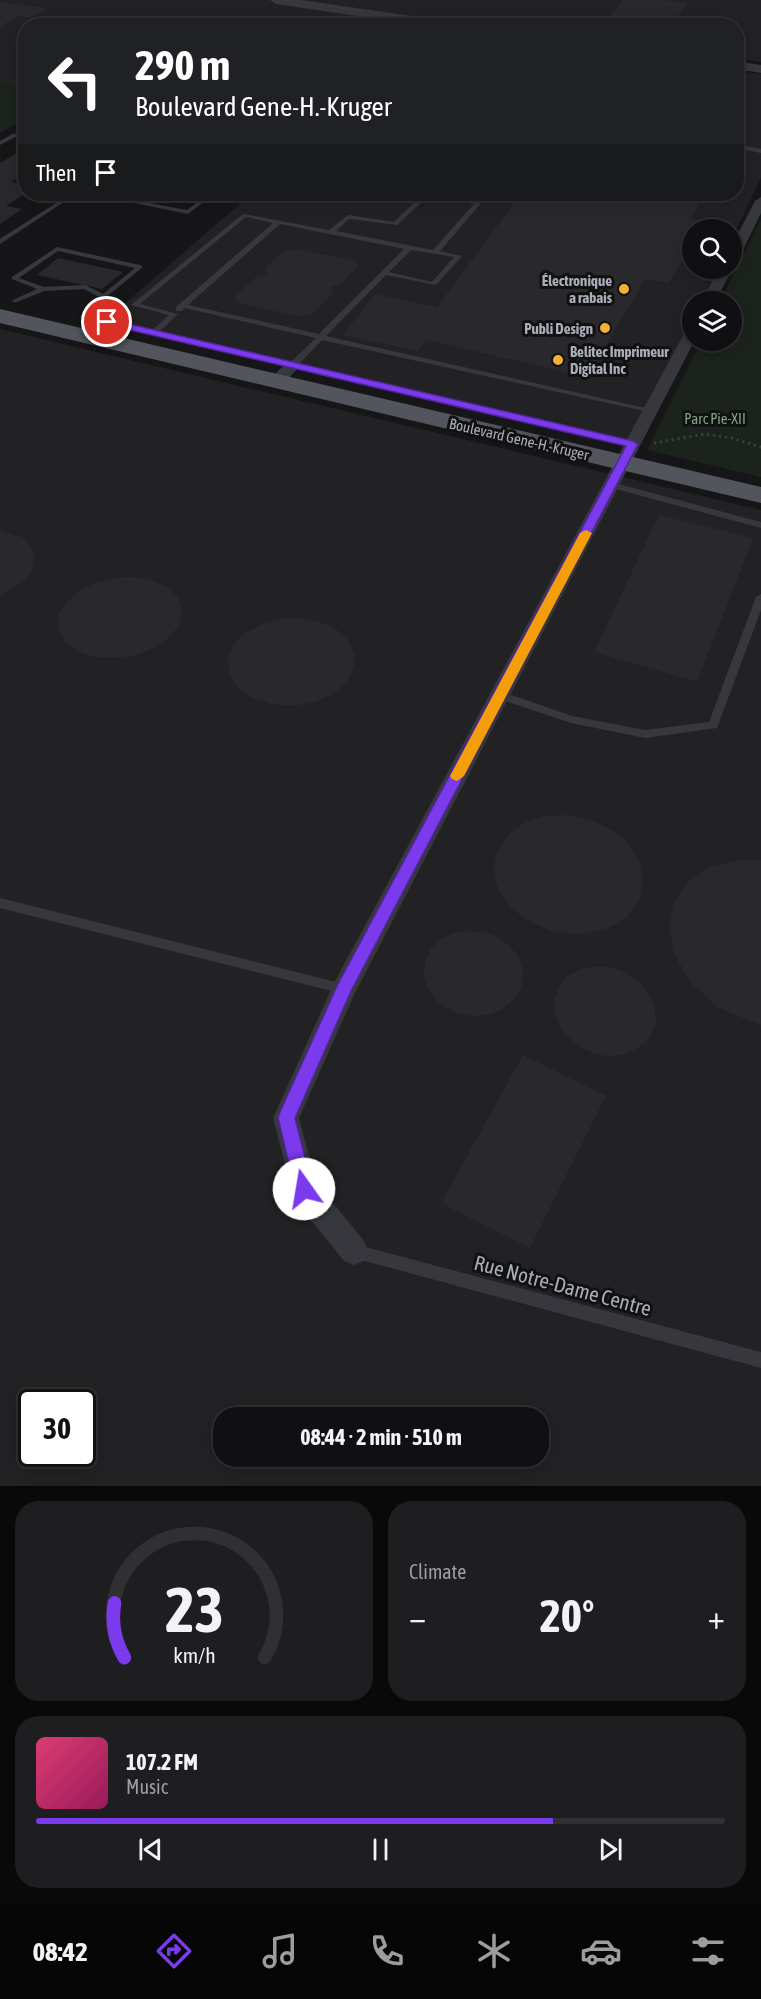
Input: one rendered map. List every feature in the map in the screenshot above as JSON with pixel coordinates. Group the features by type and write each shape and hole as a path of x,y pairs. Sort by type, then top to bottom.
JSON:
{"main road":[{"name":"Boulevard Gene-H.-Kruger","path":"5,305 84,317 153,333 285,374"},
{"name":"Boulevard Gene-H.-Kruger","path":"5,305 285,374 622,464 761,495"},
{"name":"Boulevard Gene-H.-Kruger","path":"622,464 761,473"}],"street":[{"path":"276,0 402,18"},
{"path":"744,66 761,69"},
{"path":"742,238 761,201"},
{"path":"354,1251 304,1189 286,1118 344,989 682,351"}],"lane":[{"path":"0,143 18,135"},
{"path":"744,148 761,151"},
{"path":"0,242 62,201"},
{"path":"130,201 188,212 202,201"},
{"path":"330,232 348,217 395,224 419,201"},
{"path":"435,252 478,203 466,201"},
{"path":"174,314 135,305 244,215 459,256 434,284 384,273"},
{"path":"153,333 278,222"},
{"path":"285,374 409,248"},
{"path":"43,289 14,278 57,249 140,267 103,297 84,317"},
{"path":"5,305 43,289 85,287 103,297"},
{"path":"183,306 650,411"},
{"path":"622,464 761,525"},
{"path":"500,695 571,719 645,734 713,725 761,597"},
{"path":"0,903 344,989"},
{"name":"Rue Notre-Dame Centre","path":"354,1251 761,1360"}],"path":[{"path":"622,464 679,440 705,434 731,438 761,447"}],"shaded area":[{"path":"0,0 761,0 761,62 744,59 744,18 18,18 18,97 0,93"},
{"path":"744,72 761,74 761,178 741,219 682,219 682,279 712,279 706,291 682,291 682,340 631,444 106,320 243,201 744,201"},
{"path":"0,329 761,510 761,1486 0,1486"}],"green space":[{"path":"0,82 18,85 18,124 0,133"},
{"name":"Parc Pie-XII","path":"761,220 761,477 647,450 696,351 742,351 742,291 725,291 731,279 742,279 742,258"}],"building":[{"path":"624,0 663,0 688,3 676,18 608,18"},
{"path":"0,2 49,8 32,18 17,16 0,27"},
{"path":"18,152 18,178 11,182 18,183 18,198 6,206 22,209 0,224 0,163"},
{"path":"516,201 701,201 691,219 682,219 682,261 669,283 645,279 587,377 427,340 417,351 343,335 375,294 437,307"},
{"path":"297,249 352,260 359,265 340,285 331,287 334,293 312,314 300,317 239,303 235,297 256,277 267,274 265,268 284,251"},
{"path":"58,258 123,272 102,289 37,275"},
{"path":"659,515 753,538 697,682 594,652"},
{"path":"0,530 24,538 32,548 35,559 32,571 22,583 0,595"},
{"path":"135,577 152,580 167,587 178,597 182,609 180,623 171,636 156,647 137,655 116,658 95,657 78,651 65,641 58,629 59,615 67,602 79,591 97,582"},
{"path":"301,618 320,622 336,629 348,640 354,653 354,668 347,682 333,694 315,702 293,706 271,704 252,698 237,687 229,674 228,659 233,645 245,633 262,624 281,619"},
{"path":"568,815 591,820 612,830 629,844 640,862 643,882 639,901 626,918 606,929 582,934 556,932 532,923 512,909 499,891 493,871 497,852 508,835 524,823 545,816"},
{"path":"738,860 761,860 761,1025 719,1008 692,984 675,956 669,928 674,902 688,881 710,867"},
{"path":"467,931 496,936 509,945 519,957 523,971 522,985 515,998 503,1009 488,1015 471,1016 454,1012 439,1003 429,991 424,976 425,962 430,950 440,940 453,933"},
{"path":"595,966 610,967 625,972 638,981 649,994 655,1009 656,1024 650,1038 638,1048 623,1055 606,1056 588,1051 573,1042 561,1029 555,1014 554,999 567,976 580,969"},
{"path":"523,1055 606,1096 530,1248 441,1203"}],"slow traffic":[{"path":"457,776 586,533"}],"place":[{"name":"Électronique a rabais","path":"624,289"},
{"name":"Publi Design","path":"605,328"},
{"name":"Belitec Imprimeur Digital Inc","path":"558,360"}],"route":[{"path":"107,322 633,444 344,989 286,1118 304,1189"}]}
